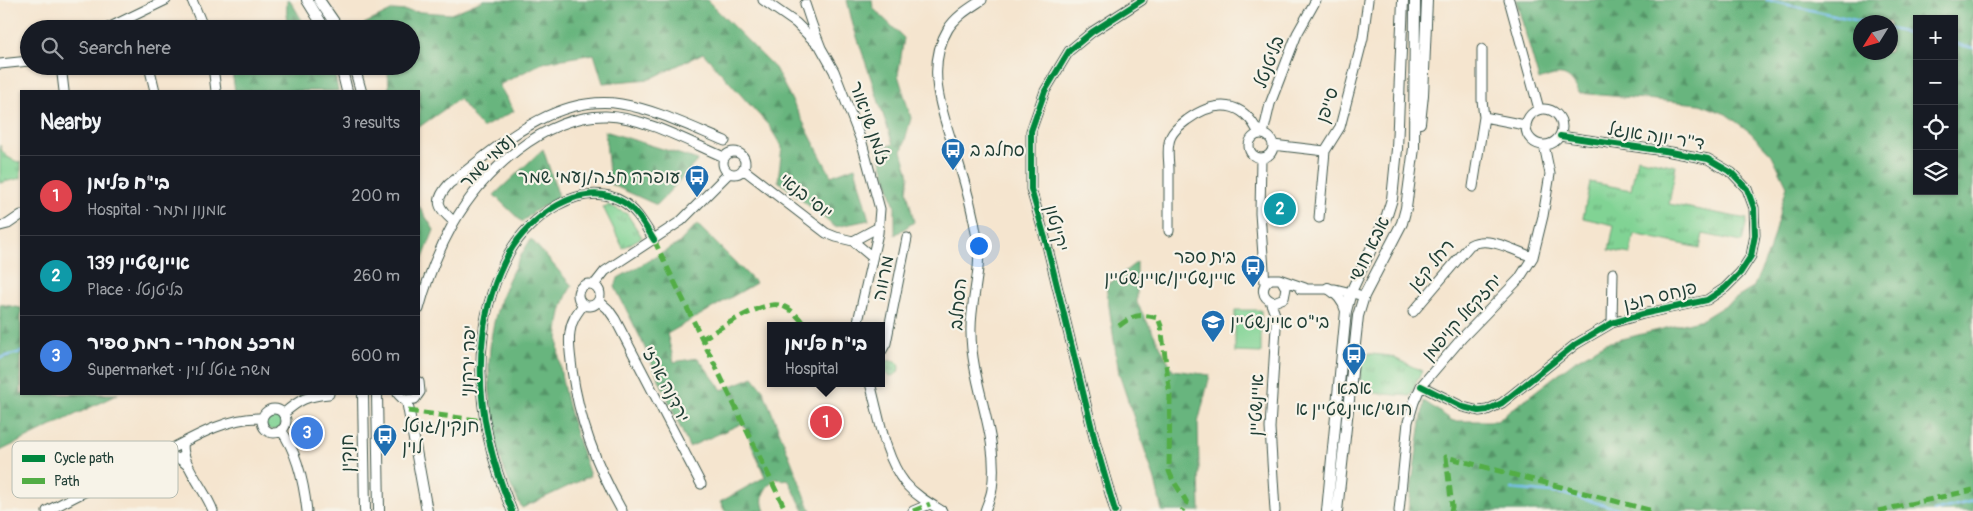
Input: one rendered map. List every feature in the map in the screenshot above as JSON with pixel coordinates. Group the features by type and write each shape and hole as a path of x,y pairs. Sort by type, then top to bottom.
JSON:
{"main road":[{"path":"305,0 319,20"},
{"path":"320,0 334,20"},
{"name":"אבא חושי","path":"1326,511 1346,311 1351,292 1387,215 1392,199 1397,149 1403,0"},
{"name":"אבא חושי","path":"1337,511 1358,316 1364,296 1402,222 1408,196 1414,148 1415,0"},
{"path":"1414,148 1419,130 1423,95 1427,0"},
{"path":"343,75 347,90"},
{"path":"357,75 361,90"},
{"path":"1328,288 1338,295 1344,303 1346,311"},
{"name":"חנקין","path":"363,395 365,511"},
{"name":"חנקין","path":"377,395 379,511"},
{"path":"407,401 427,511"}],"street":[{"path":"125,20 166,0"},
{"path":"763,0 788,17 821,48"},
{"name":"הסחלב","path":"982,0 955,20 947,30 940,49 936,69 944,119 972,211 978,241 978,277 971,332 993,457 992,490 985,511"},
{"name":"יקינטון","path":"1114,509 1096,446 1047,245 1031,189 1031,130 1045,91 1069,51 1092,32 1142,0"},
{"name":"סייפן","path":"1319,218 1325,151 1340,127 1363,38 1368,0"},
{"path":"1509,0 1538,109"},
{"path":"191,2 200,20"},
{"name":"זלמן שניאור","path":"788,17 801,12 806,2"},
{"name":"זלמן שניאור","path":"806,2 812,26 821,48 834,71 862,143 880,209 879,227 858,322"},
{"name":"בליטנטל","path":"1261,134 1270,104 1297,34 1314,2"},
{"path":"1473,187 1484,117 1482,100 1482,48"},
{"path":"0,64 20,62"},
{"path":"59,75 62,78"},
{"path":"62,75 64,90"},
{"path":"151,75 155,90"},
{"path":"214,75 216,90"},
{"path":"454,222 444,213 439,201 440,194 449,184 519,130 540,119 581,105 619,104 673,119 725,141"},
{"path":"1169,231 1169,142 1176,128 1197,114 1214,106 1230,107 1242,111 1249,117 1261,134 1270,137 1273,145 1269,156 1261,158 1254,156 1248,145 1252,138 1261,134"},
{"path":"1538,109 1551,110 1556,113 1562,124 1560,136 1550,144 1544,145 1532,141 1526,131 1525,125 1529,115 1538,109"},
{"name":"נעמי שמר","path":"420,306 433,267 454,222 505,160 548,130 568,122 605,116 621,118 664,132 724,157"},
{"path":"1484,117 1525,125"},
{"name":"ד''ר יונה אנגל","path":"1560,136 1708,159 1732,174 1747,188 1754,208"},
{"path":"1273,145 1325,151"},
{"name":"יחזקאל קויפמן","path":"1398,511 1408,422 1421,386 1462,338 1519,279 1533,257 1543,216 1550,174 1544,145"},
{"path":"733,152 740,154 745,162 743,169 735,174 729,173 722,164 724,157 733,152"},
{"path":"1261,158 1260,213 1265,284 1263,292 1270,301 1281,301 1286,295 1306,288"},
{"name":"יוסי בנאי","path":"743,169 826,233 853,241 872,257"},
{"path":"594,285 605,271 682,221 729,173"},
{"name":"יפה ירקוני","path":"512,511 496,470 484,422 481,358 486,314 500,272 521,237 550,211 564,202 595,194 615,198 632,208 654,240"},
{"name":"פנחס רוזן","path":"1421,386 1463,407 1479,411 1487,410 1502,403 1576,344 1612,323 1707,300 1725,288 1740,274 1751,256 1755,235 1754,208"},
{"path":"0,226 8,224 20,216"},
{"path":"853,241 879,227"},
{"name":"מרווה","path":"885,345 907,238"},
{"name":"רחל קגן","path":"1413,312 1470,244 1476,241 1486,240 1533,257"},
{"path":"1263,257 1268,270 1286,288 1286,295"},
{"path":"1612,323 1613,272"},
{"path":"1265,284 1278,280 1306,288 1328,288 1364,296"},
{"path":"586,284 594,285 601,294 599,302 590,307 583,305 578,295 580,288 586,284"},
{"name":"איינשטיין","path":"1270,301 1276,318 1270,428 1275,511"},
{"name":"ירדנה ארזי","path":"599,302 608,309 615,319 686,460 701,484"},
{"path":"583,305 573,320 570,332 569,348 575,389 587,436 606,481 622,511"},
{"path":"871,387 886,441 898,472 912,490 942,511"},
{"path":"283,414 310,395"},
{"path":"399,395 407,401 418,395"},
{"path":"271,409 278,410 283,414 286,420 281,430 274,433 267,431 262,426 262,418 265,412 271,409"},
{"path":"178,445 230,422 249,418 262,418"},
{"path":"281,430 292,450 303,486 307,511"},
{"path":"184,442 184,454 213,511"},
{"path":"178,456 191,468"},
{"path":"46,511 72,498"},
{"path":"913,511 930,504"}],"green space":[{"path":"287,0 290,0 302,20 286,20"},
{"path":"484,0 707,0 775,68 831,176 855,167 869,220 835,227 778,181 782,147 769,126 703,53 650,79 603,83 594,54 544,62 499,85 514,111 482,128 459,99 420,126 420,90 389,90 388,75 420,75 420,20 372,20 393,10 451,14"},
{"path":"847,0 872,0 873,8 904,38 898,75 911,118 902,151 909,176 907,191 914,222 895,235 895,207 878,150 893,144 853,25"},
{"path":"1516,0 1973,0 1973,511 1408,511 1424,401 1453,421 1497,421 1576,360 1606,343 1703,319 1753,288 1769,252 1787,186 1772,155 1750,132 1726,114 1700,104 1579,93 1567,77 1563,75 1539,80"},
{"path":"232,75 334,75 338,90 235,90"},
{"path":"605,131 698,160 657,205 610,184"},
{"path":"0,145 5,155 20,163 20,178 0,183"},
{"path":"543,149 559,197 535,211 522,222 494,195"},
{"path":"1637,158 1676,166 1669,204 1747,219 1742,242 1703,234 1700,248 1634,234 1630,254 1609,250 1614,225 1583,218 1590,182 1631,190"},
{"path":"609,205 627,214 642,237 623,248 603,207"},
{"path":"420,208 434,230 420,265"},
{"path":"697,224 756,283 667,334 674,362 698,358 722,390 753,377 763,390 811,511 804,511 788,479 776,478 764,493 763,506 765,511 725,511 720,502 765,477 743,423 689,447 640,337 615,287 618,278 678,244"},
{"path":"531,239 572,286 563,306 558,329 559,354 568,406 590,476 522,508 507,477 498,448 490,392 489,368 490,346 499,303 507,282"},
{"path":"1137,262 1137,303 1173,370 1210,375 1198,423 1200,511 1162,511 1155,480 1119,374 1106,286"},
{"path":"0,304 20,308 20,395 116,395 21,441 12,441 12,445 0,451"},
{"path":"1235,310 1261,310 1261,353 1235,352"},
{"path":"1362,353 1390,356 1422,371 1410,396 1359,392"},
{"path":"888,360 894,360 899,365 899,371 894,376 885,374 885,362"},
{"path":"273,412 279,415 282,421 279,427 273,430 267,427 264,421 267,415"}],"waterway":[{"path":"1767,0 1853,20"},
{"path":"1898,31 1913,34"},
{"path":"1958,44 1973,48"},
{"path":"0,358 20,352"},
{"path":"1512,489 1563,494 1628,511"},
{"path":"1934,511 1973,501"}],"marked path":[{"path":"654,240 786,511"},
{"path":"702,339 740,317 771,305 787,308 802,322"},
{"path":"1119,326 1137,316 1158,318 1161,326 1170,395 1169,471 1187,503 1182,511"},
{"path":"408,411 484,421"},
{"path":"1451,511 1446,457 1653,511"},
{"path":"1878,511 1973,490"},
{"path":"913,511 930,504"}],"cycle path":[{"path":"1115,511 1096,445 1047,245 1031,189 1031,131 1045,91 1069,51 1092,32 1142,0"},
{"path":"1421,386 1463,407 1479,411 1487,410 1502,403 1576,344 1612,323 1707,300 1725,288 1740,273 1751,256 1755,235 1754,208 1747,189 1732,173 1708,159 1560,136"},
{"path":"512,511 491,447 486,425 481,381 481,358 486,314 495,283 509,253 529,227 543,215 558,205 590,194 607,196 628,205 654,240"}],"place":[{"name":"סחלב ב","path":"953,171"},
{"name":"עופרה חזה/נעמי שמר","path":"697,198"},
{"name":"איינשטיין 139","path":"1280,209"},
{"name":"בית ספר איינשטיין/איינשטיין","path":"1253,288"},
{"name":"בי\"ס איינשטיין","path":"1213,343"},
{"name":"אבא חושי/איינשטיין א","path":"1354,376"},
{"name":"בי\"ח פלימן","path":"826,422"},
{"name":"מרכז מסחרי - רמת ספיר","path":"307,433"},
{"name":"חנקין/גוטל לוין","path":"385,457"}]}
